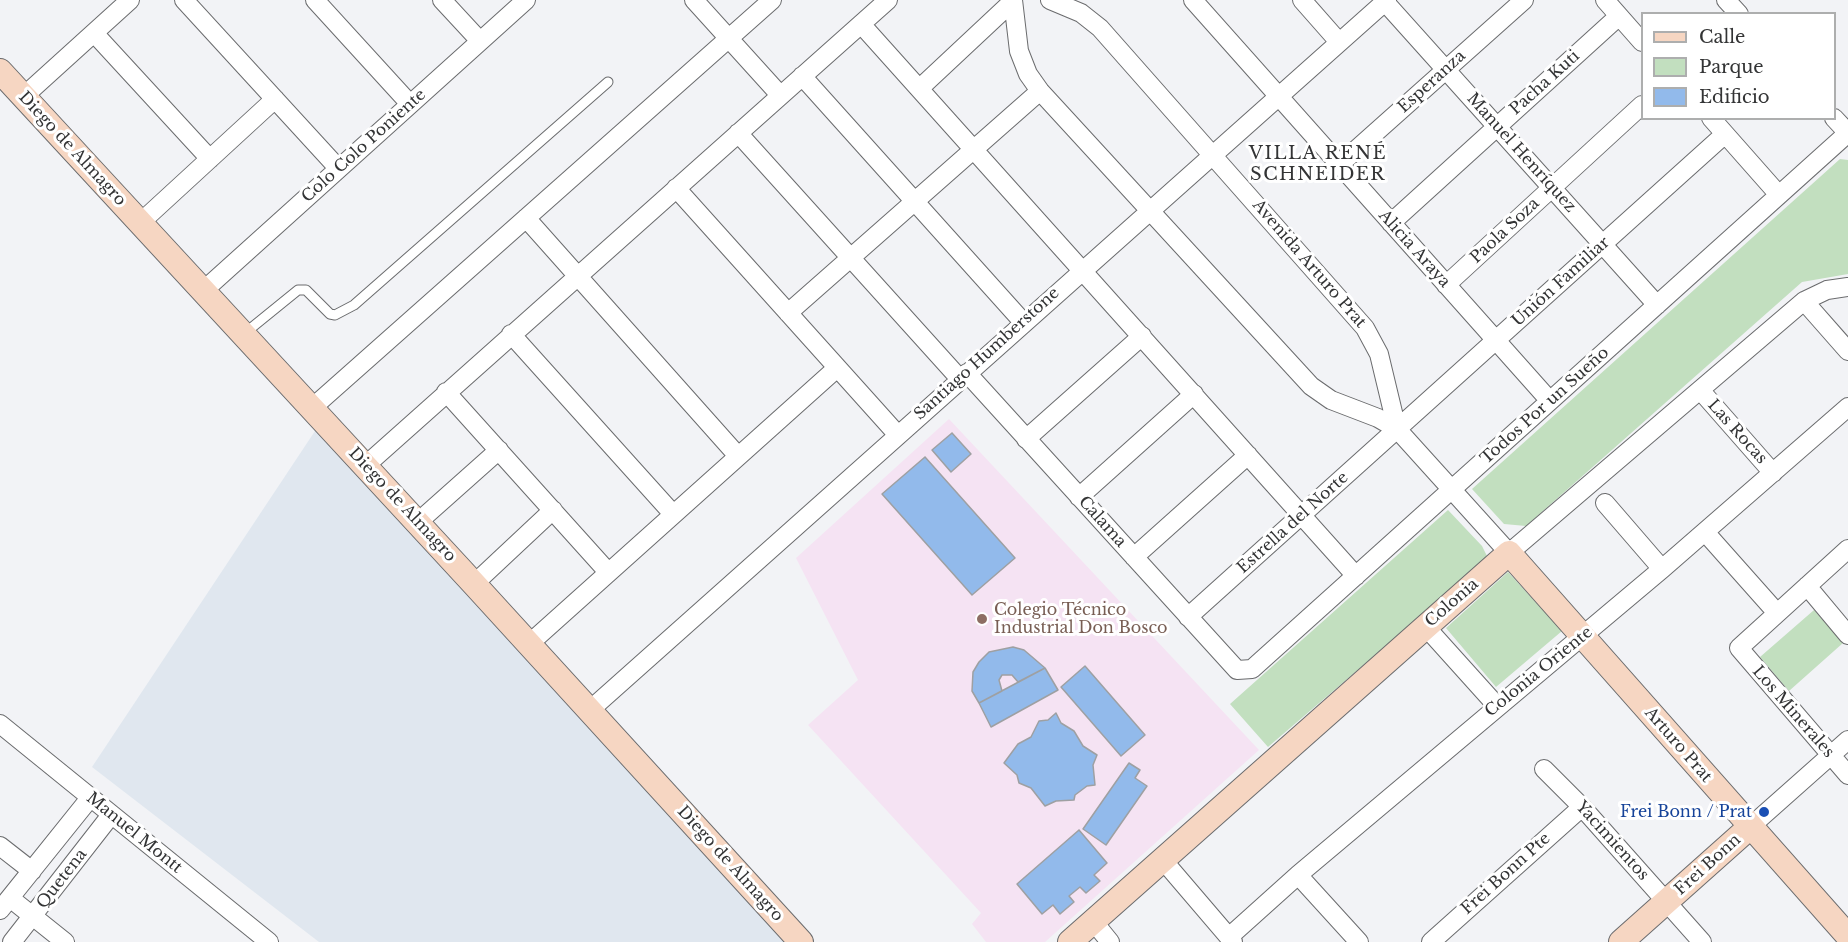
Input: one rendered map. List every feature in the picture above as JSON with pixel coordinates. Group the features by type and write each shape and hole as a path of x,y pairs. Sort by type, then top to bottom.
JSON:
{"street":[{"path":"24,97 130,0"},
{"path":"184,0 339,168"},
{"path":"315,0 410,104"},
{"path":"442,0 480,41"},
{"name":"Colo Colo Poniente","path":"202,292 526,0"},
{"path":"694,0 780,95"},
{"path":"312,408 772,0"},
{"path":"365,466 888,0"},
{"name":"Avenida Arturo Prat","path":"1050,0 1081,12 1100,28 1365,328 1379,354 1397,429"},
{"name":"Alicia Araya","path":"1193,0 1550,401"},
{"path":"1302,0 1339,42"},
{"name":"Esperanza","path":"1339,165 1524,0"},
{"path":"1605,0 1641,41"},
{"path":"1726,0 1737,12"},
{"path":"920,88 1013,1"},
{"name":"Avenida Arturo Prat","path":"1013,1 1019,51 1028,74 1040,91 1151,209 1311,386 1331,400 1378,418 1397,429 1509,552"},
{"name":"Santiago Humberstone","path":"590,710 897,434 1386,1"},
{"name":"Manuel Henríquez","path":"1386,1 1658,305"},
{"name":"Pacha Kuti","path":"1391,223 1619,16"},
{"path":"861,24 1356,576"},
{"path":"94,33 210,159"},
{"name":"Diego de Almagro","path":"0,71 801,942"},
{"path":"802,76 1023,322"},
{"path":"788,313 1040,91"},
{"path":"140,223 275,99"},
{"name":"Paola Soza","path":"1446,285 1641,106"},
{"path":"1713,120 1779,195"},
{"path":"1836,120 1848,133"},
{"name":"Calama","path":"738,133 851,258 1026,439 1237,670"},
{"name":"Todos Por un Sueño","path":"1237,670 1252,669 1848,133"},
{"name":"Unión Familiar","path":"1397,429 1725,134"},
{"path":"676,188 897,434"},
{"path":"526,218 738,456"},
{"name":"Colonia","path":"1071,942 1509,552 1804,301 1827,290 1848,287"},
{"path":"1804,301 1848,351"},
{"path":"511,334 673,514"},
{"path":"1026,439 1142,336"},
{"path":"529,644 837,368"},
{"name":"Las Rocas","path":"1701,391 1773,473"},
{"path":"446,392 608,572"},
{"path":"1079,497 1194,394"},
{"name":"Colonia Oriente","path":"1231,940 1298,875 1662,569 1848,406"},
{"name":"Estrella del Norte","path":"1188,617 1397,429"},
{"path":"417,523 499,450"},
{"path":"1134,557 1248,455"},
{"path":"1605,503 1662,569"},
{"path":"474,584 552,510"},
{"path":"1705,532 1777,613 1848,549"},
{"name":"Arturo Prat","path":"1509,552 1848,936"},
{"path":"1807,586 1848,635"},
{"name":"Los Minerales","path":"1777,613 1738,648 1848,775"},
{"path":"1425,626 1497,706"},
{"name":"Manuel Montt","path":"0,724 269,942"},
{"name":"Frei Bonn","path":"1621,942 1848,740"},
{"name":"Yacimientos","path":"1544,769 1582,807 1702,942"},
{"name":"Quetena","path":"5,904 90,798"},
{"name":"Frei Bonn Pte","path":"1431,942 1582,807"},
{"name":"Quetena","path":"12,942 111,815"},
{"path":"0,846 32,871"},
{"path":"1162,859 1231,940"},
{"path":"1298,875 1359,942"},
{"path":"5,904 32,916 65,942"},
{"path":"1092,921 1110,942"},
{"path":"0,932 12,942"}],"lane":[{"path":"243,335 298,290 306,290 330,314 335,315 354,305 608,82"}],"shaded area":[{"name":"Colegio Técnico Industrial Don Bosco","path":"949,419 1259,750 1045,942 986,942 972,924 981,913 808,725 858,680 796,558"},
{"path":"319,425 794,942 319,942 92,767"}],"green space":[{"path":"1840,159 1848,160 1848,274 1802,282 1526,526 1504,524 1472,489"},
{"path":"1448,510 1482,546 1488,558 1268,747 1230,704"},
{"path":"1508,572 1562,631 1496,687 1446,628"},
{"path":"1814,610 1843,643 1789,691 1760,657"}],"building":[{"path":"952,433 971,454 951,472 932,450"},
{"path":"925,457 1015,558 972,595 882,494"},
{"path":"1013,647 1024,650 1045,668 1018,682 1012,675 1002,675 999,680 1002,691 979,703 972,691 973,672 979,662 989,652"},
{"path":"1085,666 1145,735 1121,756 1061,687"},
{"path":"1045,668 1058,690 991,727 979,703"},
{"path":"1056,713 1061,723 1074,731 1083,746 1097,755 1093,765 1095,785 1087,786 1075,795 1074,800 1056,801 1045,806 1031,788 1019,783 1017,775 1004,763 1018,744 1031,737 1039,721 1048,720"},
{"path":"1129,763 1140,770 1135,778 1147,786 1106,845 1083,829"},
{"path":"1079,830 1107,863 1094,875 1100,881 1086,893 1080,887 1069,896 1074,902 1060,914 1053,905 1042,914 1017,884"}],"place":[{"name":"Colegio Técnico Industrial Don Bosco","path":"982,619"},
{"name":"Frei Bonn / Prat","path":"1764,812"}],"district":[{"name":"VILLA RENÉ SCHNEIDER","path":"1318,164"}]}
